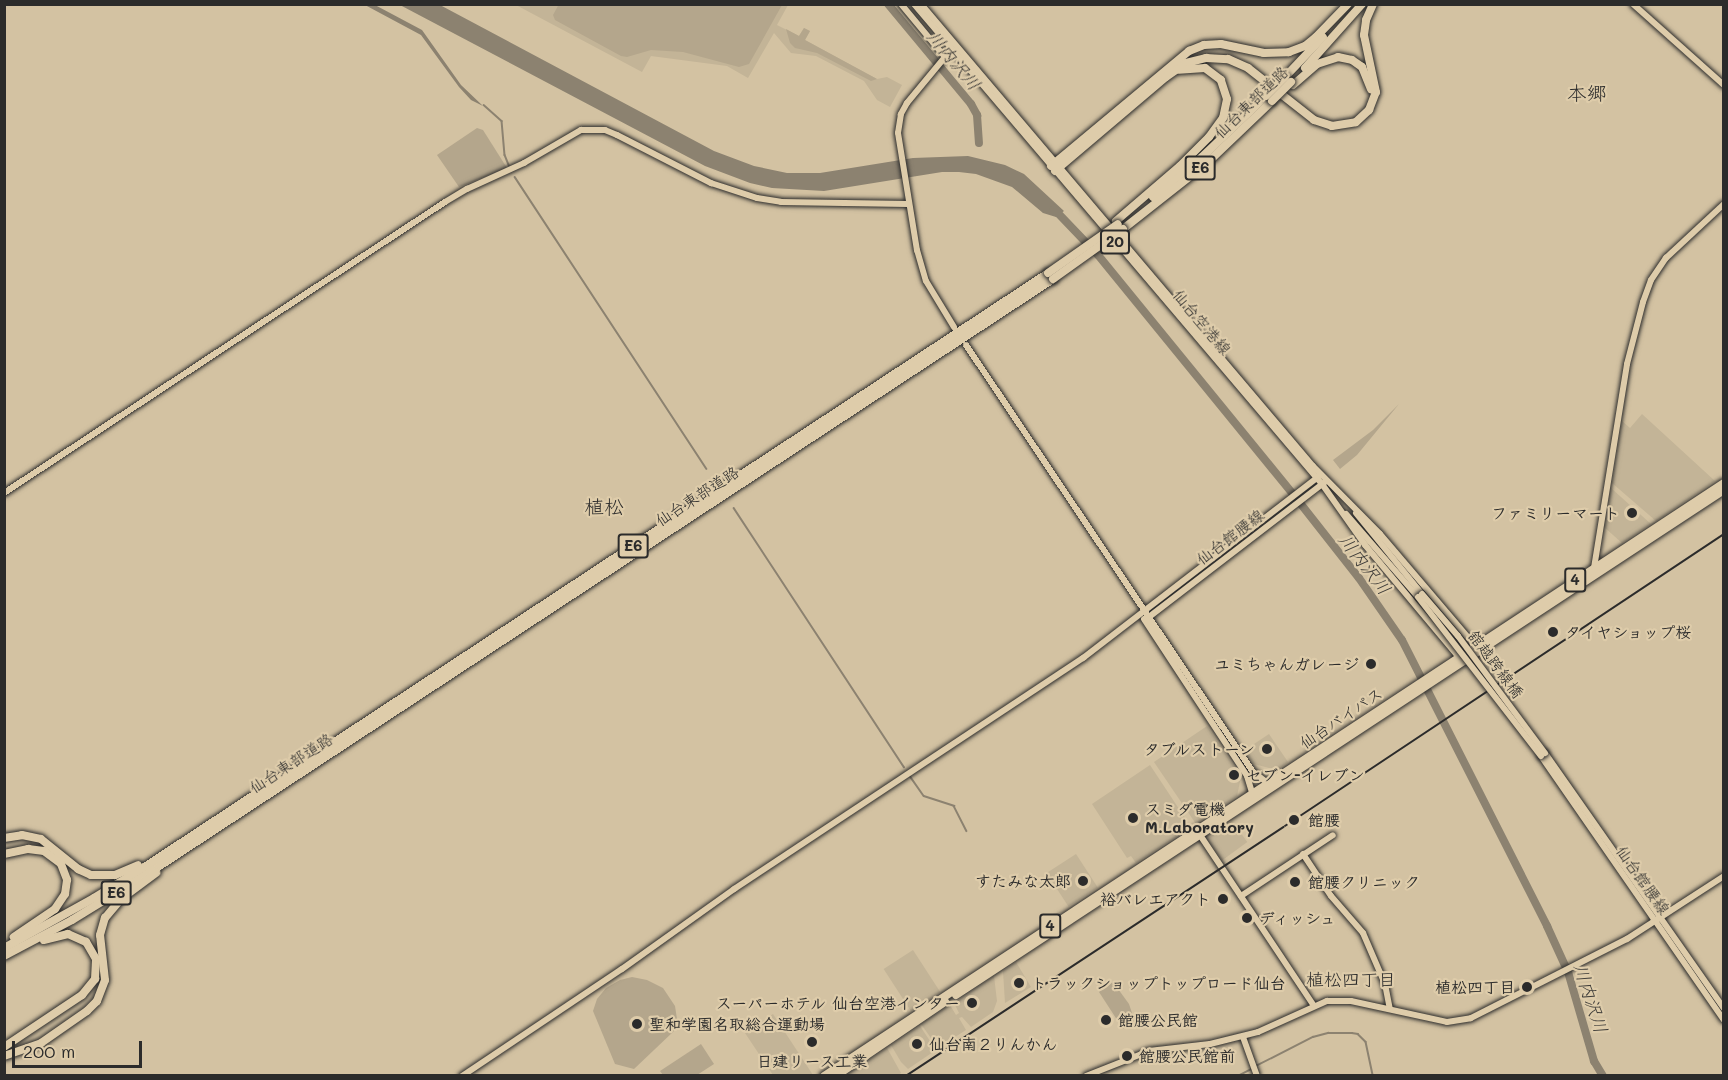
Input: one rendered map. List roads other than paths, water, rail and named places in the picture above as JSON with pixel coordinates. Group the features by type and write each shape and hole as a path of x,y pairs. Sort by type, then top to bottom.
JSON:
{"highway":[{"path":"1056,167 1179,59 1197,48 1213,44 1273,54 1294,51 1316,37 1350,4"},
{"name":"仙台東部道路","path":"1290,82 1350,4"},
{"name":"仙台東部道路","path":"1051,276 1091,244 1170,194 1234,138 1290,82 1362,4"},
{"path":"1056,167 1175,71 1192,60 1214,57 1242,64 1307,117 1332,126 1350,124 1366,114 1376,92 1364,35 1366,20 1373,4"},
{"path":"1179,59 1209,53 1239,58 1259,69 1310,113 1332,121 1345,121 1361,112 1371,91 1369,79 1362,67 1352,60 1338,57 1317,64 1290,82"},
{"path":"1119,225 1188,159 1223,118 1227,93 1216,75 1198,67 1175,71"},
{"name":"仙台東部道路","path":"4,958 89,909 1051,276 1119,225 1271,100"},
{"name":"仙台バイパス","path":"1477,648 1724,483"},
{"name":"仙台バイパス","path":"824,1076 1253,797 1460,659 1724,490"},
{"path":"4,838 22,835 41,839 84,872 106,876 132,869 220,821"},
{"path":"4,1056 36,1046 92,1006 104,985 100,935 108,913 127,894 220,821"},
{"name":"仙台東部道路","path":"4,948 94,898 220,821"},
{"name":"仙台バイパス","path":"836,1076 1199,832"},
{"path":"4,854 28,849 50,853 64,869 67,885 63,900 51,914 4,942"},
{"path":"4,958 48,938 68,934 80,938 90,946 97,966 92,985 82,995 4,1047"}],"street":[{"path":"901,4 945,57 901,114 898,133 908,204 926,281 954,327"},
{"name":"仙台空港線","path":"914,4 1056,167"},
{"name":"仙台空港線","path":"921,4 1319,477 1339,491 1429,588 1477,648"},
{"path":"1633,4 1724,85"},
{"path":"4,493 445,202 467,189 524,164 581,130 605,130 711,183 758,198 781,202 908,204"},
{"path":"1594,568 1627,364 1643,302 1651,280 1666,258 1724,204"},
{"path":"966,345 1141,610 1253,772 1270,785"},
{"name":"仙台館腰線","path":"1147,618 1281,511 1299,492 1319,477"},
{"name":"仙台空港線","path":"1325,482 1332,497 1365,545 1460,659"},
{"name":"仙台館腰線","path":"462,1076 622,969 734,889 1083,658 1133,621 1141,610 1325,482"},
{"path":"1339,491 1420,595"},
{"path":"1332,497 1420,595"},
{"name":"舘越跨線橋","path":"1420,595 1471,652 1543,754"},
{"path":"1133,621 1147,618"},
{"path":"1147,618 1247,776 1253,797"},
{"name":"仙台館腰線","path":"1543,754 1724,1020"},
{"path":"1199,832 1314,1006"},
{"path":"1241,896 1333,835"},
{"path":"1303,854 1330,896 1363,933 1385,984 1390,1009"},
{"path":"1086,1076 1149,1051 1210,1044 1243,1037 1327,1001 1343,1001 1390,1009 1432,1020 1460,1021 1471,1018 1658,920 1724,876"},
{"name":"仙台館腰線","path":"1658,920 1724,1009"},
{"path":"1243,1037 1255,1070"}],"waterway":[{"name":"川内沢川","path":"888,4 971,104 977,115 979,143"},
{"path":"484,105 502,121 505,155 509,165"},
{"path":"515,177 707,469"},
{"name":"川内沢川","path":"1054,209 1098,255 1300,503 1359,578 1402,640 1547,926 1568,972 1594,1061 1603,1076"},
{"path":"734,508 904,767"},
{"path":"910,776 924,796 954,806 967,831"},
{"path":"1256,1066 1313,1037 1328,1033 1352,1033 1358,1034 1366,1042 1373,1076"},
{"path":"1238,1076 1252,1069"}],"railway":[{"path":"1285,826 1724,534"},
{"path":"906,1076 1283,827"}],"place":[{"name":"ファミリーマート","path":"1632,513"},
{"name":"タイヤショップ桜","path":"1553,632"},
{"name":"ユミちゃんガレージ","path":"1371,664"},
{"name":"タブルストーン","path":"1267,749"},
{"name":"セブン-イレブン","path":"1234,775"},
{"name":"スミダ電機 M.Laboratory","path":"1133,818"},
{"name":"館腰","path":"1294,820"},
{"name":"すたみな太郎","path":"1083,881"},
{"name":"館腰クリニック","path":"1295,882"},
{"name":"裕バレエアクト","path":"1223,899"},
{"name":"ディッシュ","path":"1247,918"},
{"name":"トラックショップトップロード仙台","path":"1019,983"},
{"name":"植松四丁目","path":"1527,987"},
{"name":"スーパーホテル 仙台空港インター","path":"972,1003"},
{"name":"館腰公民館","path":"1106,1020"},
{"name":"聖和学園名取総合運動場","path":"637,1024"},
{"name":"日建リース工業","path":"812,1042"},
{"name":"仙台南２りんかん","path":"917,1044"},
{"name":"館腰公民館前","path":"1127,1056"}],"district":[{"name":"本郷","path":"1587,92"},
{"name":"植松","path":"604,506"},
{"name":"植松四丁目","path":"1351,979"}]}
